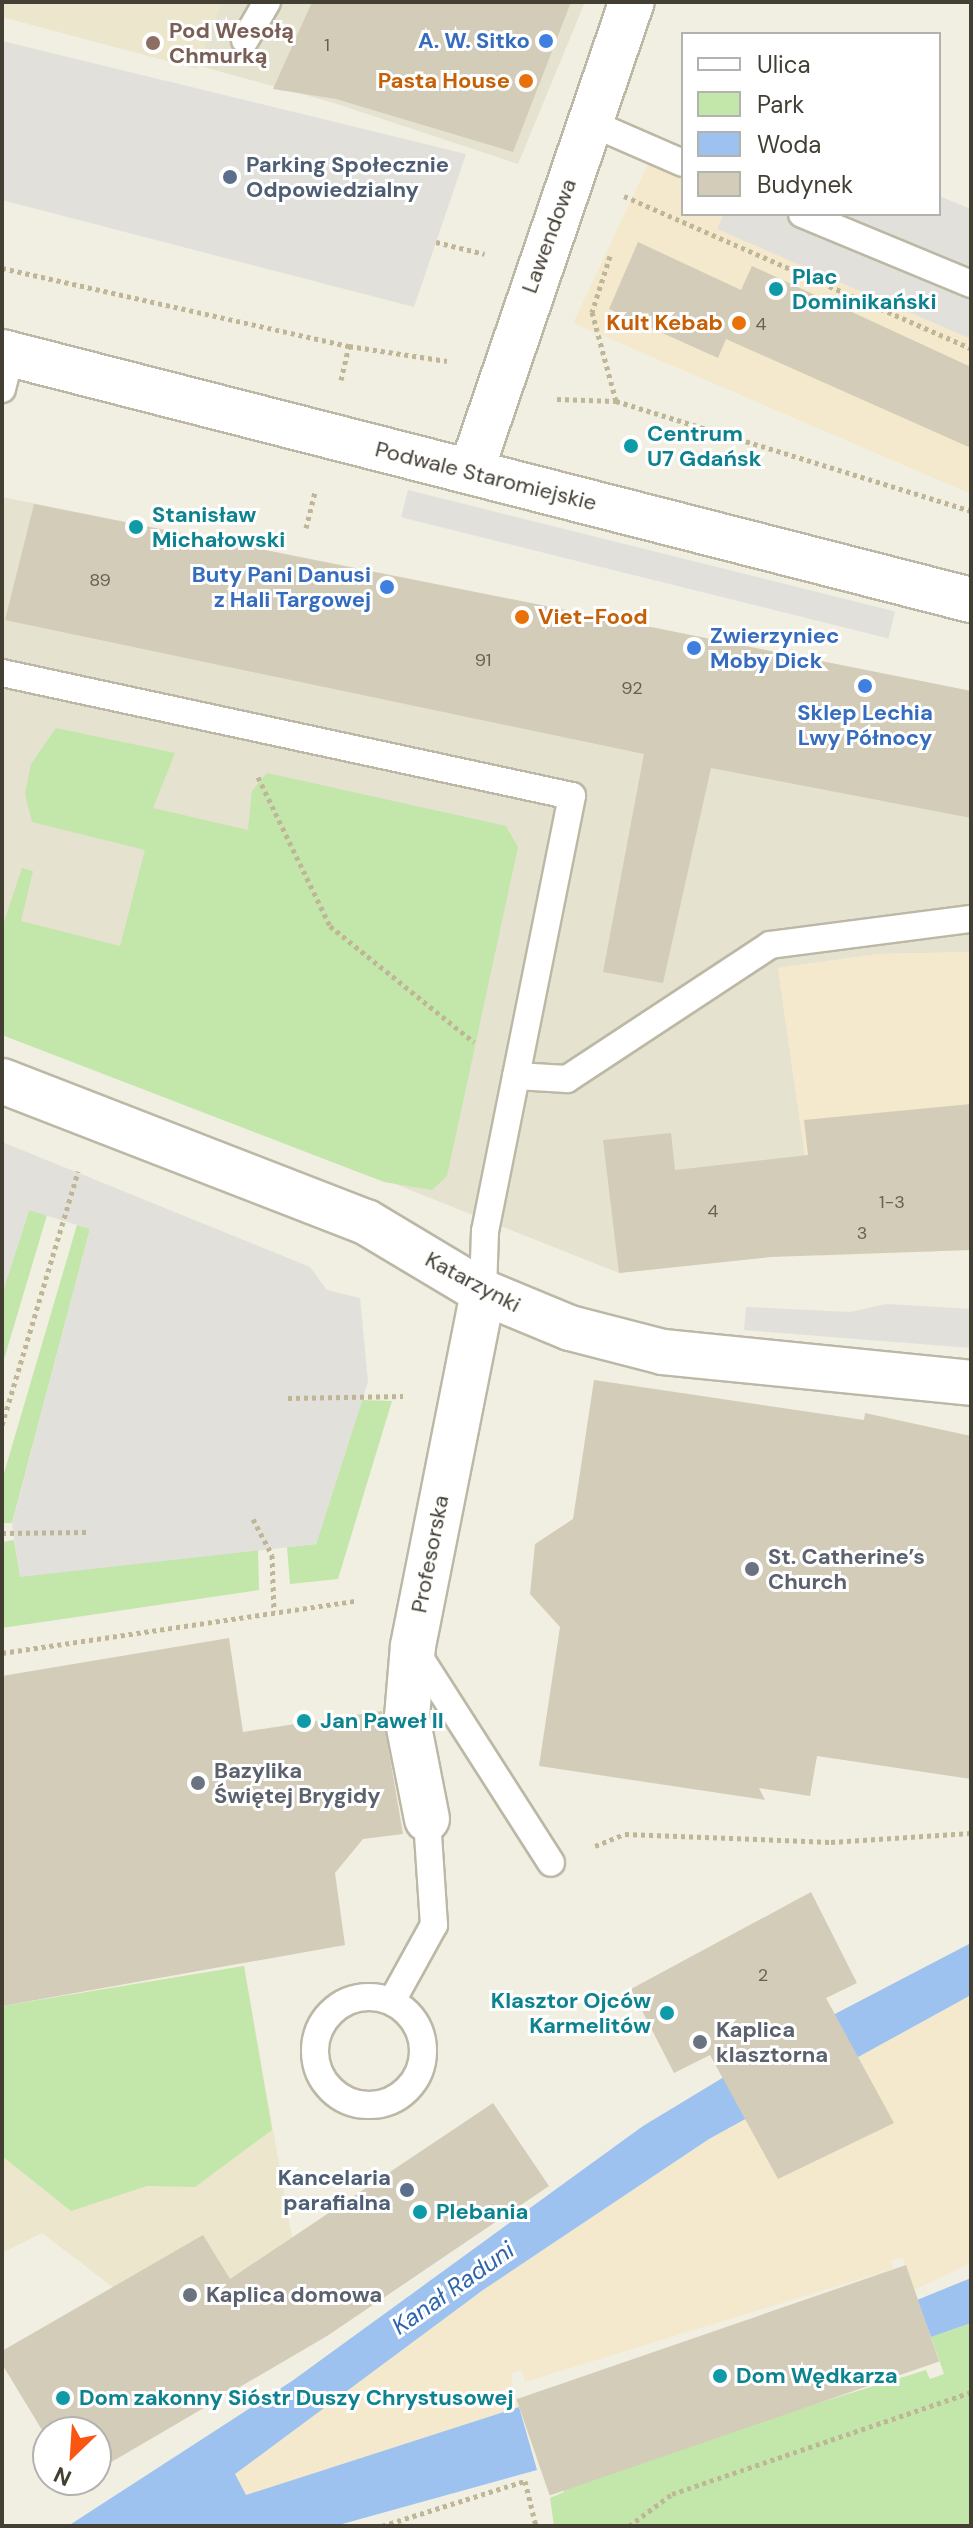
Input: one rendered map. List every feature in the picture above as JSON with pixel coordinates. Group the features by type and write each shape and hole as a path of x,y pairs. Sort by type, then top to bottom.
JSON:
{"street":[{"name":"Lawendowa","path":"471,471 632,2"},
{"name":"Podwale Staromiejskie","path":"5,365 471,471 971,600"},
{"name":"Katarzynki","path":"2,1081 366,1222 483,1292 570,1328 663,1352 971,1383"},
{"name":"Profesorska","path":"427,1819 407,1717 413,1646 483,1292"}],"lane":[{"path":"245,40 267,2"},
{"path":"591,123 681,162"},
{"path":"807,216 971,284"},
{"path":"2,673 233,726 572,796 485,1231 483,1292"},
{"path":"516,1076 567,1079 770,945 971,919"},
{"path":"413,1646 551,1863"},
{"path":"392,2001 434,1925 427,1819"},
{"path":"350,1999 392,2001 420,2031 419,2074 388,2102 346,2100 318,2070 319,2028 350,1999"}],"path":[{"path":"571,173 971,348"},
{"path":"623,212 628,198"},
{"path":"615,241 592,312 616,401"},
{"path":"436,242 494,256"},
{"path":"2,268 454,363"},
{"path":"552,399 616,401 971,511"},
{"path":"233,726 330,926 516,1076"},
{"path":"2,1425 61,1220"},
{"path":"288,1398 420,1396"},
{"path":"253,1519 272,1555 274,1611"},
{"path":"2,1533 87,1532"},
{"path":"2,1653 355,1601"},
{"path":"551,1863 625,1834 831,1842 971,1833"},
{"path":"629,2526 672,2494 971,2392"},
{"path":"382,2526 525,2481 536,2526"}],"shaded area":[{"path":"2,2 585,2 518,164 334,103 2,11"},
{"name":"Pod Wesołą Chmurką","path":"2,2 222,2 197,69 2,17"},
{"name":"Parking Społecznie Odpowiedzialny","path":"2,41 466,154 414,307 2,200"},
{"name":"Plac Dominikański","path":"660,139 681,148 681,216 838,216 971,274 971,494 573,323"},
{"path":"941,197 971,209 971,339 717,229 723,216 941,216"},
{"path":"408,490 895,611 888,639 401,517"},
{"path":"2,497 971,691 971,952 878,954 778,968 819,1252 619,1273 2,1028"},
{"path":"971,952 971,1250 819,1256 778,968 878,954"},
{"path":"2,1142 310,1267 327,1290 360,1298 368,1382 316,1544 20,1577 12,1524 90,1229 29,1210 2,1294"},
{"path":"886,1304 971,1309 971,1348 744,1330 746,1307 850,1312"},
{"path":"244,1966 292,2237 325,2332 114,2288 42,2233 2,2253 2,2006"},
{"path":"971,1995 971,2263 914,2290 903,2257 891,2261 893,2269 525,2382 522,2370 511,2373 513,2386 501,2390 504,2400 517,2397 519,2407 246,2495 238,2485 235,2474 483,2290 709,2139"}],"green space":[{"path":"56,728 175,753 153,808 248,830 252,791 267,773 506,826 518,847 447,1176 432,1190 384,1182 2,1035 2,928 22,868 33,871 21,921 120,946 145,850 32,822 25,794 31,764"},
{"path":"29,1210 47,1215 2,1366 2,1294"},
{"path":"77,1225 90,1229 12,1523 2,1523 2,1480"},
{"path":"362,1400 392,1401 338,1579 290,1584 287,1547 316,1544"},
{"path":"14,1540 20,1576 258,1550 259,1590 2,1628 2,1542"},
{"path":"244,1966 272,2130 195,2187 147,2186 71,2211 2,2156 2,2006"},
{"path":"971,2323 971,2526 554,2526 550,2498 564,2492 561,2482 926,2370 930,2379 944,2374 931,2337"}],"water":[{"name":"Kanał Raduni","path":"971,1943 971,1995 709,2139 483,2290 235,2474 246,2495 519,2407 537,2470 335,2526 68,2526 292,2381 643,2126 785,2040"},
{"path":"971,2278 971,2323 931,2337 917,2300"}],"building":[{"path":"312,2 571,2 513,152 336,99 273,89"},
{"path":"638,242 741,290 752,266 971,367 971,448 726,339 718,358 609,309"},
{"path":"34,504 971,691 971,818 711,768 663,983 603,972 644,754 5,620"},
{"path":"971,1104 971,1250 770,1257 619,1273 603,1140 671,1133 675,1170 808,1155 804,1120"},
{"name":"St. Catherine’s Church","path":"594,1380 864,1420 865,1413 971,1436 971,1779 817,1756 810,1796 759,1788 765,1800 539,1766 560,1627 530,1594 535,1544 573,1519"},
{"name":"Bazylika Świętej Brygidy","path":"229,1638 243,1732 382,1711 403,1834 363,1839 335,1873 345,1945 2,2006 2,1676"},
{"path":"811,1892 857,1983 826,1998 894,2123 778,2179 710,2055 674,2073 631,1989"},
{"path":"493,2103 549,2186 327,2336 112,2462 112,2416 33,2416 2,2364 2,2351 203,2235 230,2279"},
{"name":"Dom Wędkarza","path":"906,2265 939,2361 550,2496 516,2399"}],"place":[{"name":"A. W. Sitko","path":"546,41"},
{"name":"Pod Wesołą Chmurką","path":"153,43"},
{"name":"Pasta House","path":"526,81"},
{"name":"Parking Społecznie Odpowiedzialny","path":"230,177"},
{"name":"Plac Dominikański","path":"776,289"},
{"name":"Kult Kebab","path":"739,323"},
{"name":"Centrum U7 Gdańsk","path":"631,446"},
{"name":"Stanisław Michałowski","path":"136,527"},
{"name":"Buty Pani Danusi z Hali Targowej","path":"387,587"},
{"name":"Viet-Food","path":"522,617"},
{"name":"Zwierzyniec Moby Dick","path":"694,648"},
{"name":"Sklep Lechia Lwy Północy","path":"865,686"},
{"name":"St. Catherine’s Church","path":"752,1569"},
{"name":"Jan Paweł II","path":"304,1721"},
{"name":"Bazylika Świętej Brygidy","path":"198,1783"},
{"name":"Klasztor Ojców Karmelitów","path":"667,2013"},
{"name":"Kaplica klasztorna","path":"700,2042"},
{"name":"Kancelaria parafialna","path":"407,2190"},
{"name":"Plebania","path":"420,2212"},
{"name":"Kaplica domowa","path":"190,2295"},
{"name":"Dom Wędkarza","path":"720,2376"},
{"name":"Dom zakonny Sióstr Duszy Chrystusowej","path":"63,2398"}]}
